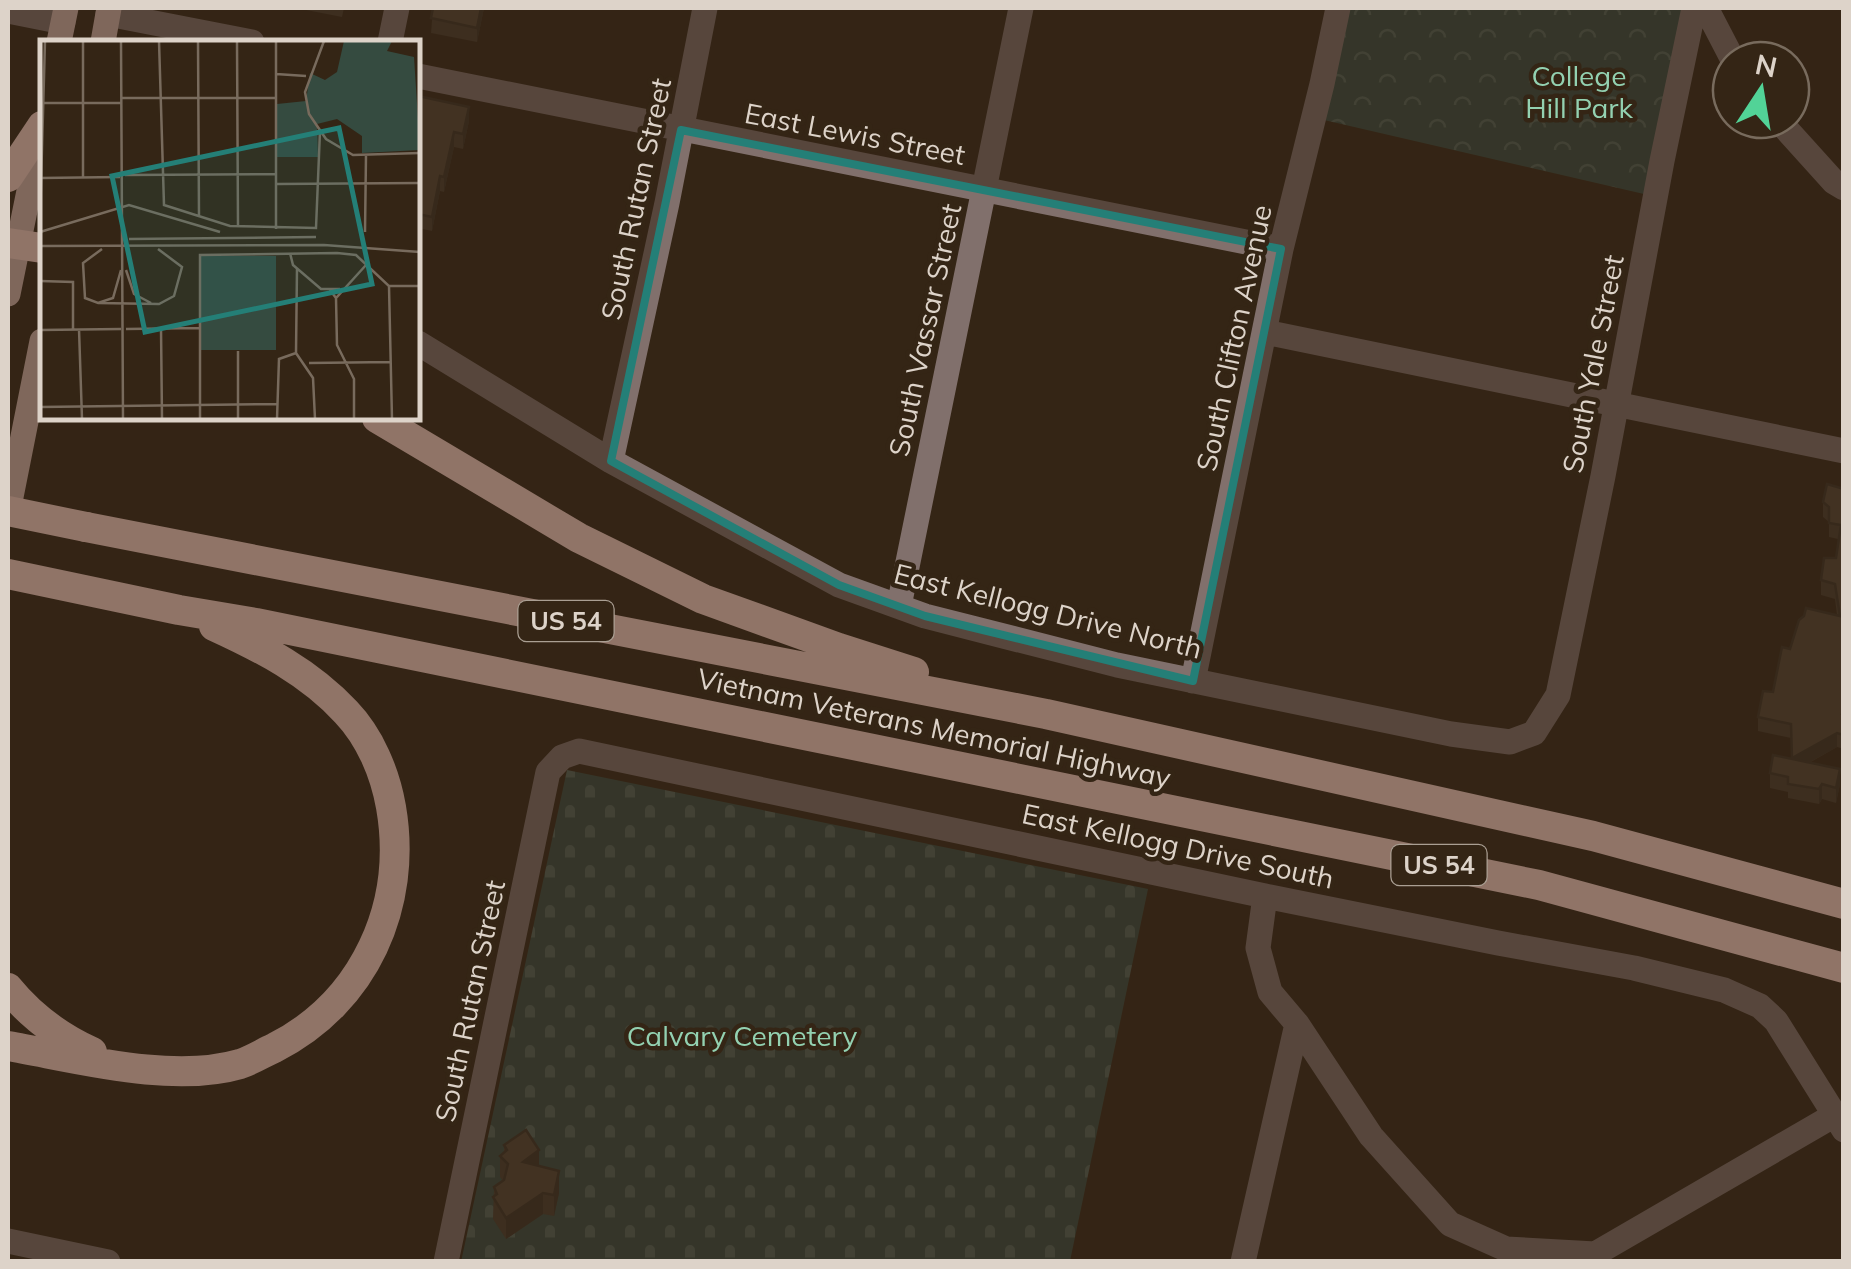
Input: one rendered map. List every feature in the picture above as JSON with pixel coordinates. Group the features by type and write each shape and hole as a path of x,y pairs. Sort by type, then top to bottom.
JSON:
{"highway":[{"path":"8,176 40,127"},
{"path":"381,420 579,538 704,599 838,648 1046,714"},
{"name":"Vietnam Veterans Memorial Highway","path":"8,512 1046,714 1593,836 1844,904"},
{"name":"Vietnam Veterans Memorial Highway","path":"8,574 1539,885 1844,968"},
{"path":"8,1046 182,1072 242,1063 292,1039 322,1018 348,990 380,934 394,877 394,826 382,771 368,742 347,713 292,666 179,610"},
{"path":"8,988 46,1026 84,1049 127,1066"}],"main road":[{"path":"103,40 109,11"},
{"path":"8,294 22,245 40,136"},
{"path":"8,512 40,351"}],"street":[{"path":"390,40 397,8"},
{"name":"South Rutan Street","path":"612,461 704,8"},
{"name":"South Vassar Street","path":"899,606 1022,8"},
{"name":"South Clifton Avenue","path":"1193,680 1281,250 1338,8"},
{"name":"South Yale Street","path":"1538,726 1558,695 1694,8"},
{"path":"1706,8 1723,40"},
{"path":"8,11 62,24"},
{"path":"109,11 243,40"},
{"name":"East Lewis Street","path":"420,76 1281,250"},
{"path":"1796,140 1844,188"},
{"path":"1265,332 1844,452"},
{"name":"East Kellogg Drive North","path":"420,344 612,461 839,585 925,616 1117,665 1451,734 1510,742 1534,733 1538,726"},
{"name":"East Kellogg Drive South","path":"562,757 579,751 1724,990 1760,1006 1776,1021 1838,1123"},
{"name":"South Rutan Street","path":"446,1262 548,772 562,757"},
{"path":"1265,896 1258,948 1270,992 1372,1136 1450,1224 1515,1255 1594,1258 1838,1123"},
{"path":"1243,1262 1296,1024"},
{"path":"8,1241 108,1262"}],"highlighted area":[{"path":"681,130 1281,249 1193,681 925,616 839,585 611,461"}],"green space":[{"name":"College Hill Park","path":"1347,8 1682,8 1644,194 1324,120"},
{"name":"Calvary Cemetery","path":"567,770 1148,889 1070,1261 461,1262"}],"building":[{"path":"433,8 481,8 477,28 431,18"},
{"path":"420,96 469,107 463,134 454,132 432,217 420,214"},
{"path":"1827,484 1844,489 1844,735 1837,733 1792,758 1791,724 1758,717 1763,691 1773,692 1782,647 1790,649 1806,608 1840,616 1835,584 1821,580 1824,558 1836,558 1841,525 1829,523 1829,507 1823,502"},
{"path":"1773,755 1840,769 1836,788 1788,784 1788,777 1770,773"},
{"path":"526,1130 539,1150 523,1162 559,1171 554,1195 543,1193 506,1218 493,1197 497,1194 494,1187 504,1180 508,1164 500,1156 507,1150 504,1145"}]}
